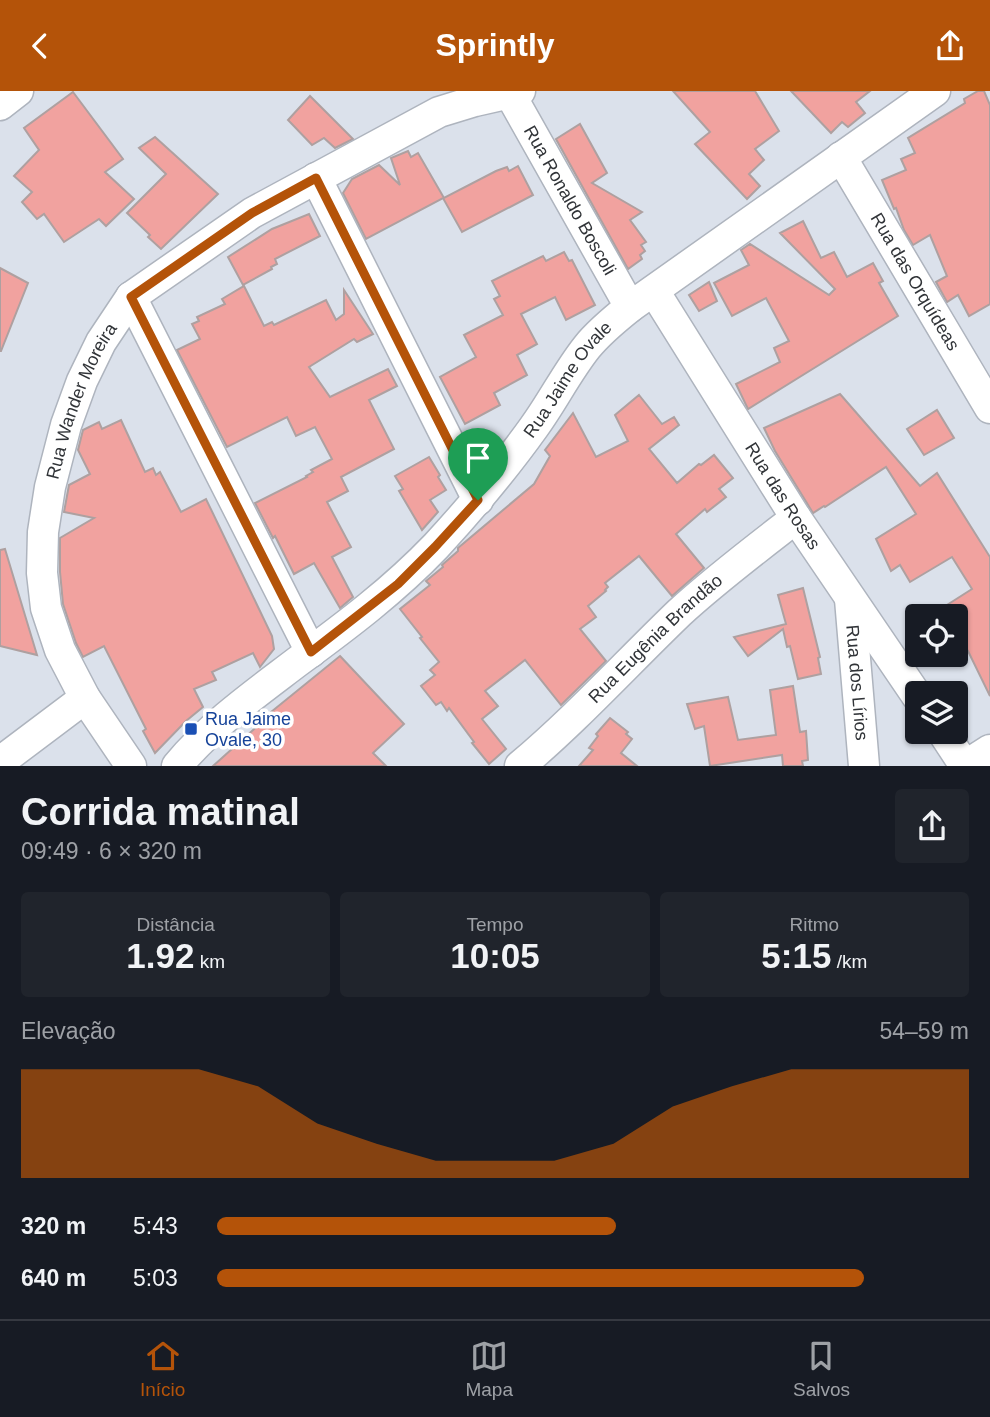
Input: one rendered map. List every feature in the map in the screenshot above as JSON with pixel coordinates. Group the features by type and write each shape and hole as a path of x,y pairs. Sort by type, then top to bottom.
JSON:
{"street":[{"path":"0,105 18,91"},
{"name":"Rua Jaime Ovale","path":"177,766 193,747 242,703 398,584 435,547 478,500 535,426 587,346 607,326 935,91"},
{"name":"Rua Wander Moreira","path":"131,766 85,698 60,650 46,608 42,573 43,532 50,487 66,425 82,381 101,342 131,297 252,213 439,112 515,93"},
{"name":"Rua Ronaldo Boscoli","path":"515,93 642,299"},
{"name":"Rua das Orquídeas","path":"841,157 990,408"},
{"path":"316,178 478,500"},
{"path":"131,297 311,652"},
{"name":"Rua das Rosas","path":"642,299 907,681"},
{"name":"Rua Eugênia Brandão","path":"530,763 680,612 716,580 796,518"},
{"name":"Rua dos Lírios","path":"850,598 864,766"},
{"path":"0,762 85,698"},
{"path":"951,744 965,766 990,750"}],"building":[{"path":"673,91 755,91 779,131 755,149 764,160 749,174 760,186 747,199 695,144 710,132"},
{"path":"791,91 870,91 856,102 865,113 848,127 842,122 831,133"},
{"path":"978,91 984,91 990,105 990,304 969,316 958,295 947,302 936,282 947,276 930,235 913,245 882,180 906,170 901,159 915,153 908,138 965,103 964,99"},
{"path":"73,92 123,159 105,172 134,199 106,226 99,219 64,242 44,214 37,219 22,202 32,192 14,176 39,150 24,128"},
{"path":"310,96 353,139 335,148 324,138 312,145 288,120"},
{"path":"580,124 607,173 592,183 642,212 630,220 646,242 641,245 645,251 640,255 642,259 628,269 556,139"},
{"path":"155,137 218,194 161,249 127,213 166,174 139,148"},
{"path":"408,151 411,157 418,153 444,198 496,171 507,167 509,171 518,166 533,195 462,232 443,198 366,239 343,193 352,179 379,165 400,185 391,158"},
{"path":"309,214 320,236 275,259 277,264 271,267 272,269 243,285 228,257 272,229"},
{"path":"803,221 821,258 834,252 847,277 873,263 883,281 879,283 898,316 748,409 736,384 780,362 774,348 789,341 766,298 732,316 714,283 749,265 741,250 750,244 829,295 835,289 780,233"},
{"path":"564,252 569,261 572,260 595,305 566,320 555,297 521,314 537,344 517,355 527,375 494,393 500,405 465,424 440,377 476,357 464,335 503,315 494,299 500,296 492,281 543,256 546,261"},
{"path":"0,268 28,283 1,351 0,351"},
{"path":"709,282 717,301 699,311 689,295"},
{"path":"244,286 264,326 272,322 274,325 326,300 336,320 344,314 344,290 373,334 357,342 354,339 309,367 330,397 388,369 397,386 369,400 394,449 341,477 348,491 327,502 351,547 332,557 353,597 340,608 314,563 294,574 255,503 307,477 313,472 311,470 332,459 315,427 296,436 287,417 227,447 177,350 200,339 192,324 199,321 197,317 225,304 222,299"},
{"path":"840,394 920,486 937,473 990,557 990,696 968,651 968,604 949,604 972,589 952,557 910,582 900,565 891,571 876,539 916,514 886,467 813,513 764,428"},
{"path":"639,395 662,424 674,417 679,425 649,449 677,483 714,455 733,478 719,489 726,497 707,512 705,509 676,534 704,568 672,596 639,556 605,583 608,587 606,591 588,606 596,617 580,629 606,661 561,705 525,660 485,691 498,706 482,719 506,749 489,764 449,708 447,711 441,702 436,705 421,686 435,675 430,670 439,662 400,609 430,585 426,581 443,567 458,548 534,484 550,456 545,450 573,413 596,457 628,441 615,415"},
{"path":"937,410 954,438 924,455 907,429"},
{"path":"121,420 145,472 153,468 156,475 160,472 181,512 206,499 272,636 274,649 260,667 253,653 212,672 216,680 194,689 203,707 155,753 143,731 146,729 104,646 83,657 63,604 60,538 94,518 64,512 69,485 90,474 78,450 83,430 99,422 102,429"},
{"path":"429,457 446,490 430,500 438,512 422,530 399,491 403,489 395,476"},
{"path":"5,549 37,655 0,646 0,550"},
{"path":"803,588 820,657 821,674 798,679 783,629 748,656 734,637 786,624 778,595"},
{"path":"340,656 404,724 373,753 386,766 213,766 271,712"},
{"path":"793,686 800,732 806,731 808,760 802,761 803,766 783,766 782,755 710,766 704,726 695,729 687,704 728,697 738,740 776,735 770,690"},
{"path":"610,718 628,732 626,734 632,739 621,753 637,766 579,766 593,750 589,748 598,736 596,734"}],"place":[{"name":"Rua Jaime Ovale, 30","path":"191,729"}],"route":[{"path":"316,178 478,500 398,584 311,652 131,297 252,213 316,178"}]}
